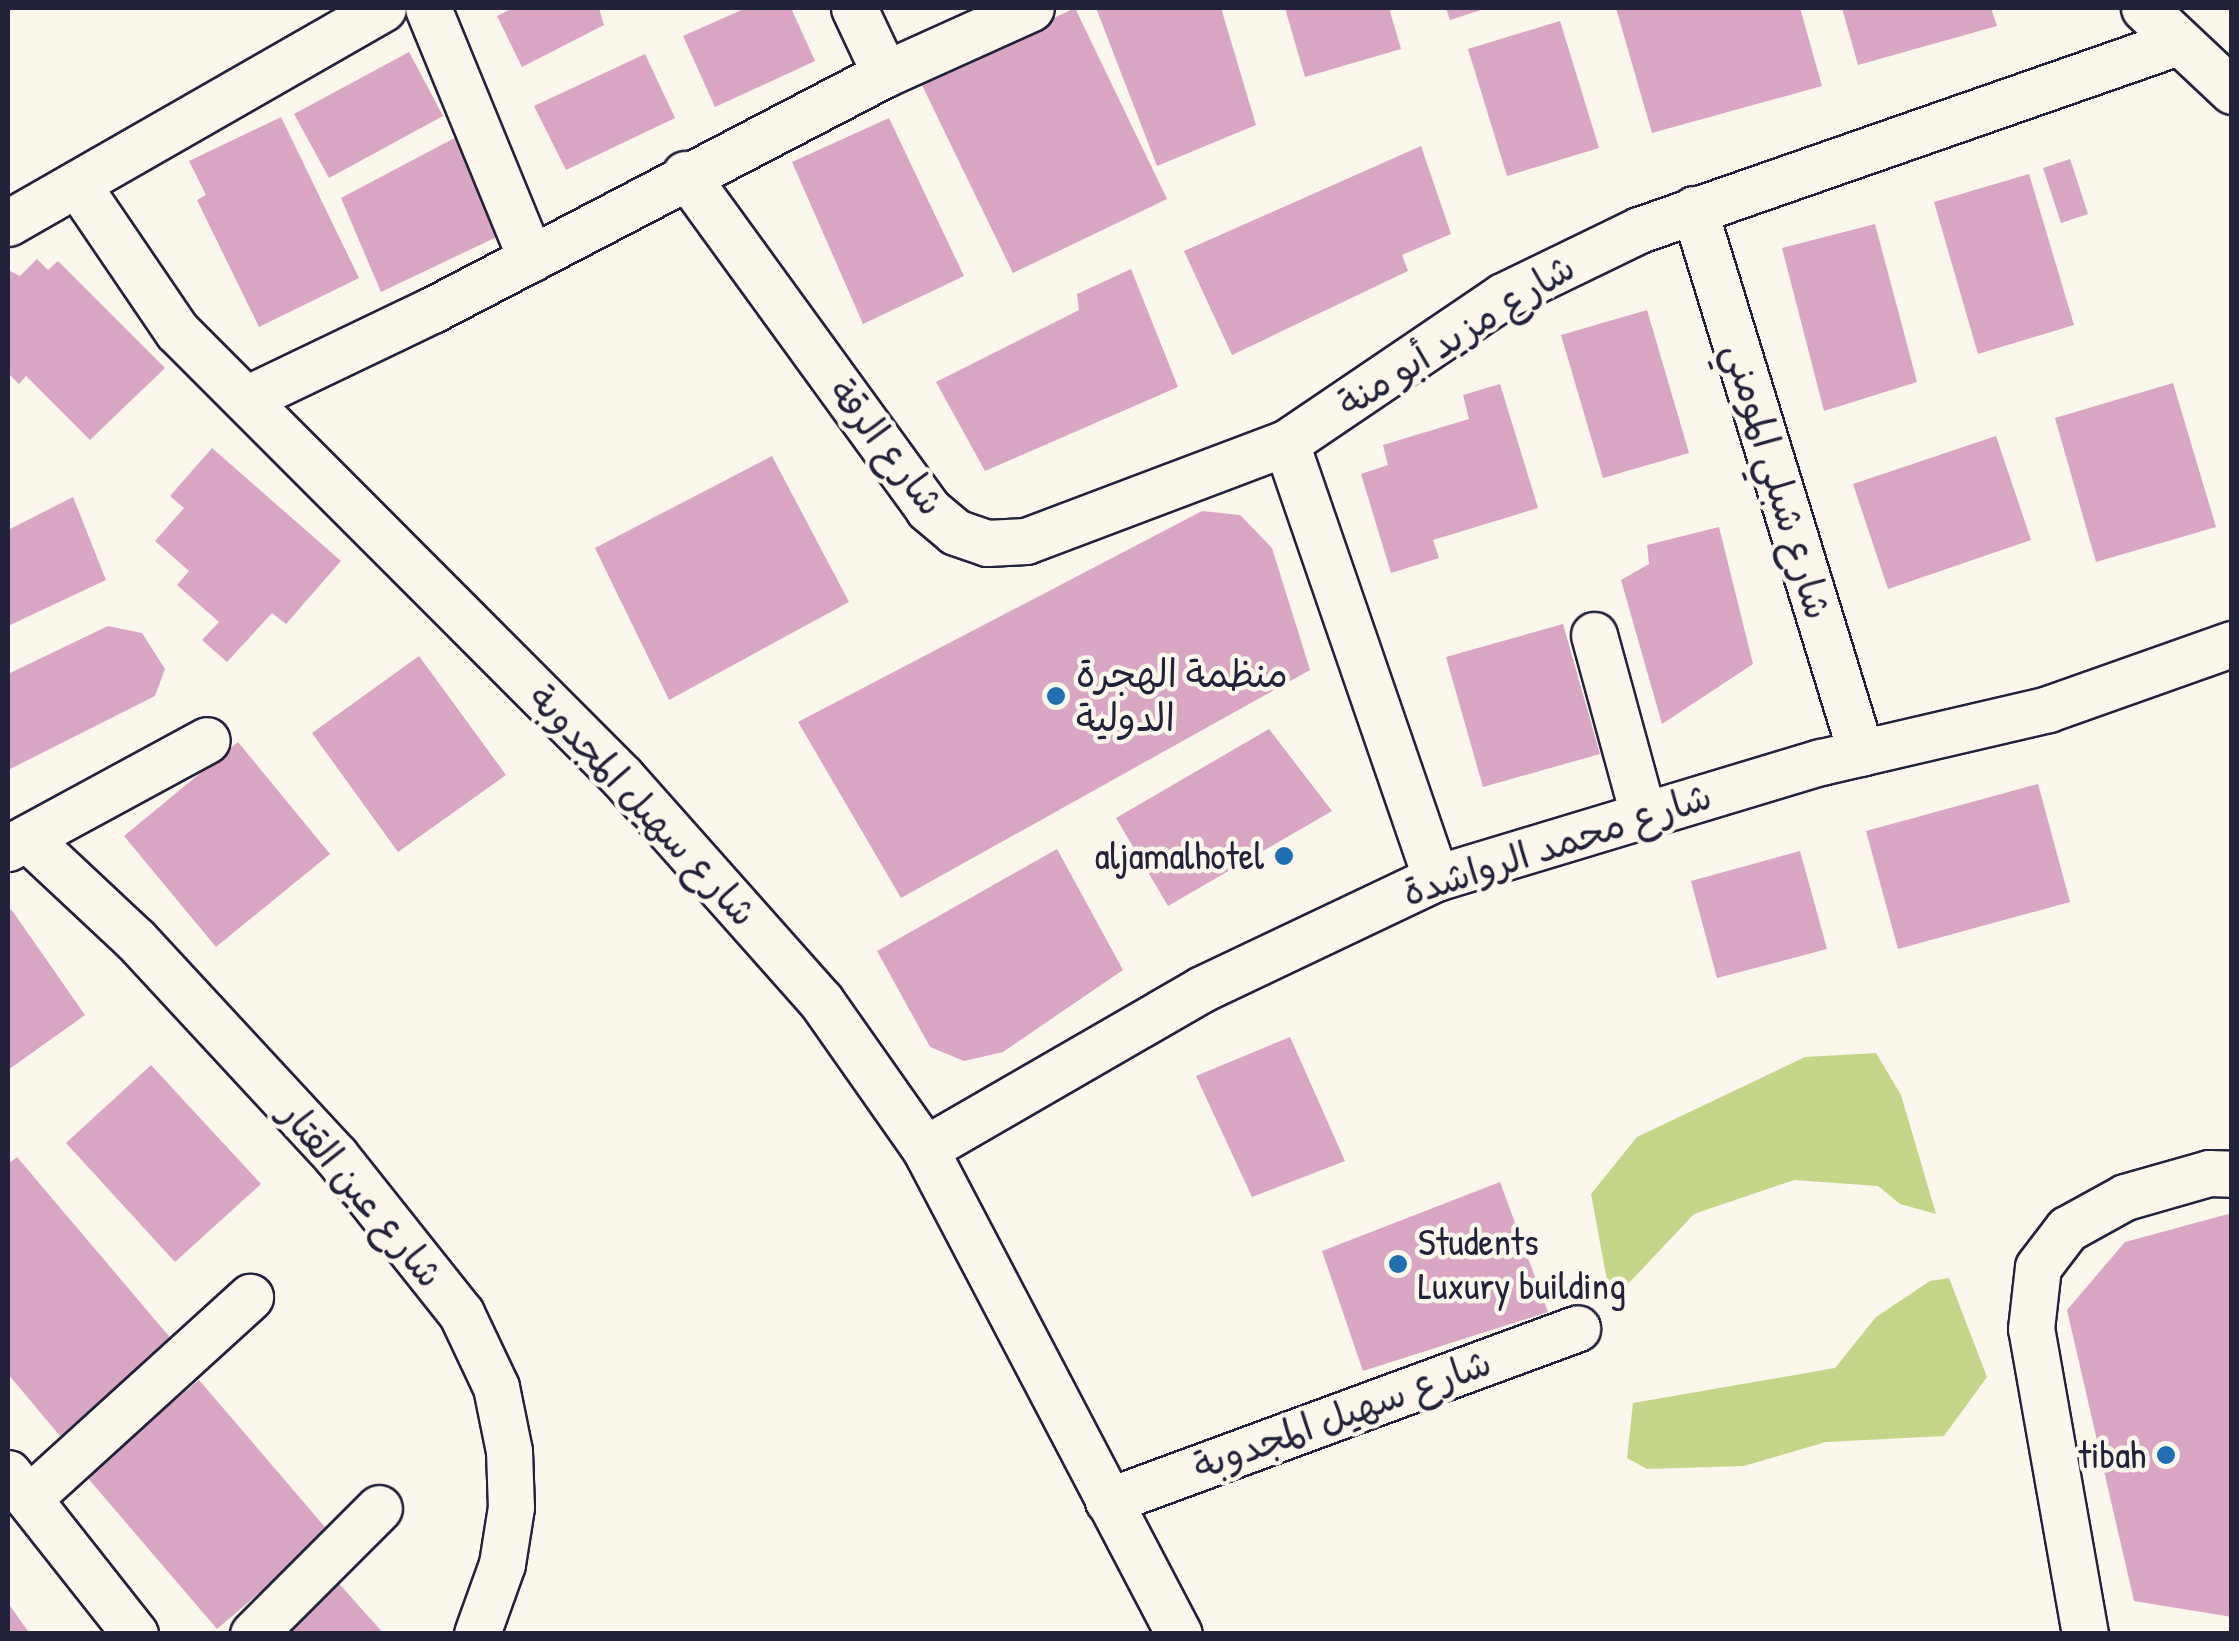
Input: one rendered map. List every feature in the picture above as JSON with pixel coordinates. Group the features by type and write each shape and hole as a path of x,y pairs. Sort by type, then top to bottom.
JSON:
{"street":[{"path":"8,223 382,8"},
{"path":"428,8 531,259"},
{"path":"854,8 885,74"},
{"path":"246,399 531,259 686,174 885,74 1030,8"},
{"path":"2144,8 2232,91"},
{"name":"شارع مزيد أبو منة","path":"1286,443 1503,296 1694,209 2178,42"},
{"name":"شارع الرقة","path":"686,174 928,509 955,532 987,543 1026,541 1286,443"},
{"name":"شارع سهيل المجدوبة","path":"77,184 177,331 693,852 822,1001 925,1149 1179,1634"},
{"name":"شارع شبلي المومني","path":"1694,209 1861,752"},
{"path":"1286,443 1436,878"},
{"path":"1594,634 1643,814"},
{"name":"شارع محمد الرواشدة","path":"925,1149 1286,945 1436,878 1861,752 2048,709 2232,644"},
{"name":"شارع عين القتار","path":"207,740 17,844 136,940 336,1156 460,1313 496,1387 510,1451 512,1507 502,1564 478,1634"},
{"path":"2085,1634 2031,1329 2038,1267 2066,1229 2125,1197 2209,1173 2232,1174"},
{"path":"135,1634 18,1485 250,1297"},
{"name":"شارع سهيل المجدوبة","path":"1108,1500 1577,1328"},
{"path":"253,1634 379,1508"}],"green space":[{"path":"1876,1053 1901,1095 1936,1214 1900,1204 1878,1186 1794,1180 1694,1214 1611,1302 1591,1194 1637,1137 1805,1057"},
{"path":"1949,1278 1987,1377 1944,1436 1826,1442 1744,1466 1647,1469 1627,1458 1633,1403 1835,1368 1876,1317 1930,1281"}],"building":[{"path":"513,8 599,8 604,25 522,67 497,16"},
{"path":"746,8 791,8 815,61 715,107 683,36"},
{"path":"1075,8 1167,199 1013,273 920,81"},
{"path":"1096,8 1221,8 1256,125 1157,166"},
{"path":"1285,8 1389,8 1401,49 1305,77"},
{"path":"1446,8 1487,8 1450,20"},
{"path":"1616,8 1800,8 1822,86 1652,133"},
{"path":"1842,8 1991,8 1997,26 1858,65"},
{"path":"1560,21 1599,148 1507,176 1468,49"},
{"path":"409,52 443,116 329,178 294,114"},
{"path":"645,54 675,118 566,170 534,106"},
{"path":"281,117 359,278 259,327 197,200 206,195 189,161"},
{"path":"889,118 964,276 863,324 792,162"},
{"path":"464,133 507,232 381,292 341,198"},
{"path":"1421,146 1451,234 1402,255 1408,271 1232,355 1184,251"},
{"path":"2070,159 2088,214 2061,223 2043,168"},
{"path":"2029,174 2074,325 1978,354 1934,202"},
{"path":"1875,224 1917,382 1824,411 1782,248"},
{"path":"37,259 48,270 58,261 165,368 90,440 26,376 19,384 8,373 8,270 20,276"},
{"path":"1131,269 1178,387 985,471 936,382 1079,310 1077,294"},
{"path":"1647,310 1689,453 1603,478 1561,335"},
{"path":"2173,383 2216,527 2096,562 2055,418"},
{"path":"1500,384 1538,508 1433,540 1439,558 1391,573 1361,474 1388,465 1383,445 1469,419 1463,395"},
{"path":"1996,436 2031,540 1888,589 1853,484"},
{"path":"212,448 341,561 286,624 272,613 227,662 202,640 219,622 177,585 189,571 155,541 184,508 170,496"},
{"path":"772,456 849,602 669,700 595,548"},
{"path":"73,497 106,580 8,626 8,530"},
{"name":"منظمة الهجرة الدولية","path":"1202,511 1240,515 1272,548 1310,670 901,898 798,722"},
{"path":"1719,527 1753,664 1662,724 1621,580 1649,564 1647,545"},
{"path":"1563,624 1600,754 1483,787 1446,657"},
{"path":"108,626 142,633 165,669 155,696 8,770 8,674"},
{"path":"419,656 506,775 398,852 312,733"},
{"path":"1269,729 1332,811 1168,906 1116,818"},
{"path":"238,742 330,854 216,947 124,836"},
{"path":"2038,784 2070,902 1898,949 1866,831"},
{"path":"1057,849 1123,970 1003,1052 964,1061 930,1047 877,951"},
{"path":"1800,851 1827,949 1717,978 1691,881"},
{"path":"11,909 85,1015 8,1070 8,912"},
{"path":"1290,1037 1345,1161 1252,1197 1196,1076"},
{"path":"151,1065 261,1184 175,1262 66,1143"},
{"path":"17,1157 173,1341 60,1436 8,1374 8,1164"},
{"name":"Students Luxury building","path":"1500,1182 1548,1312 1363,1371 1322,1251"},
{"name":"tibah","path":"2232,1213 2232,1617 2134,1601 2067,1310 2125,1242"},
{"path":"199,1380 330,1533 217,1629 86,1476"},
{"path":"334,1578 384,1634 272,1634"},
{"path":"8,1603 30,1634 8,1634"}],"place":[{"name":"منظمة الهجرة الدولية","path":"1056,696"},
{"name":"aljamalhotel","path":"1284,856"},
{"name":"Students Luxury building","path":"1398,1264"},
{"name":"tibah","path":"2166,1455"}]}
